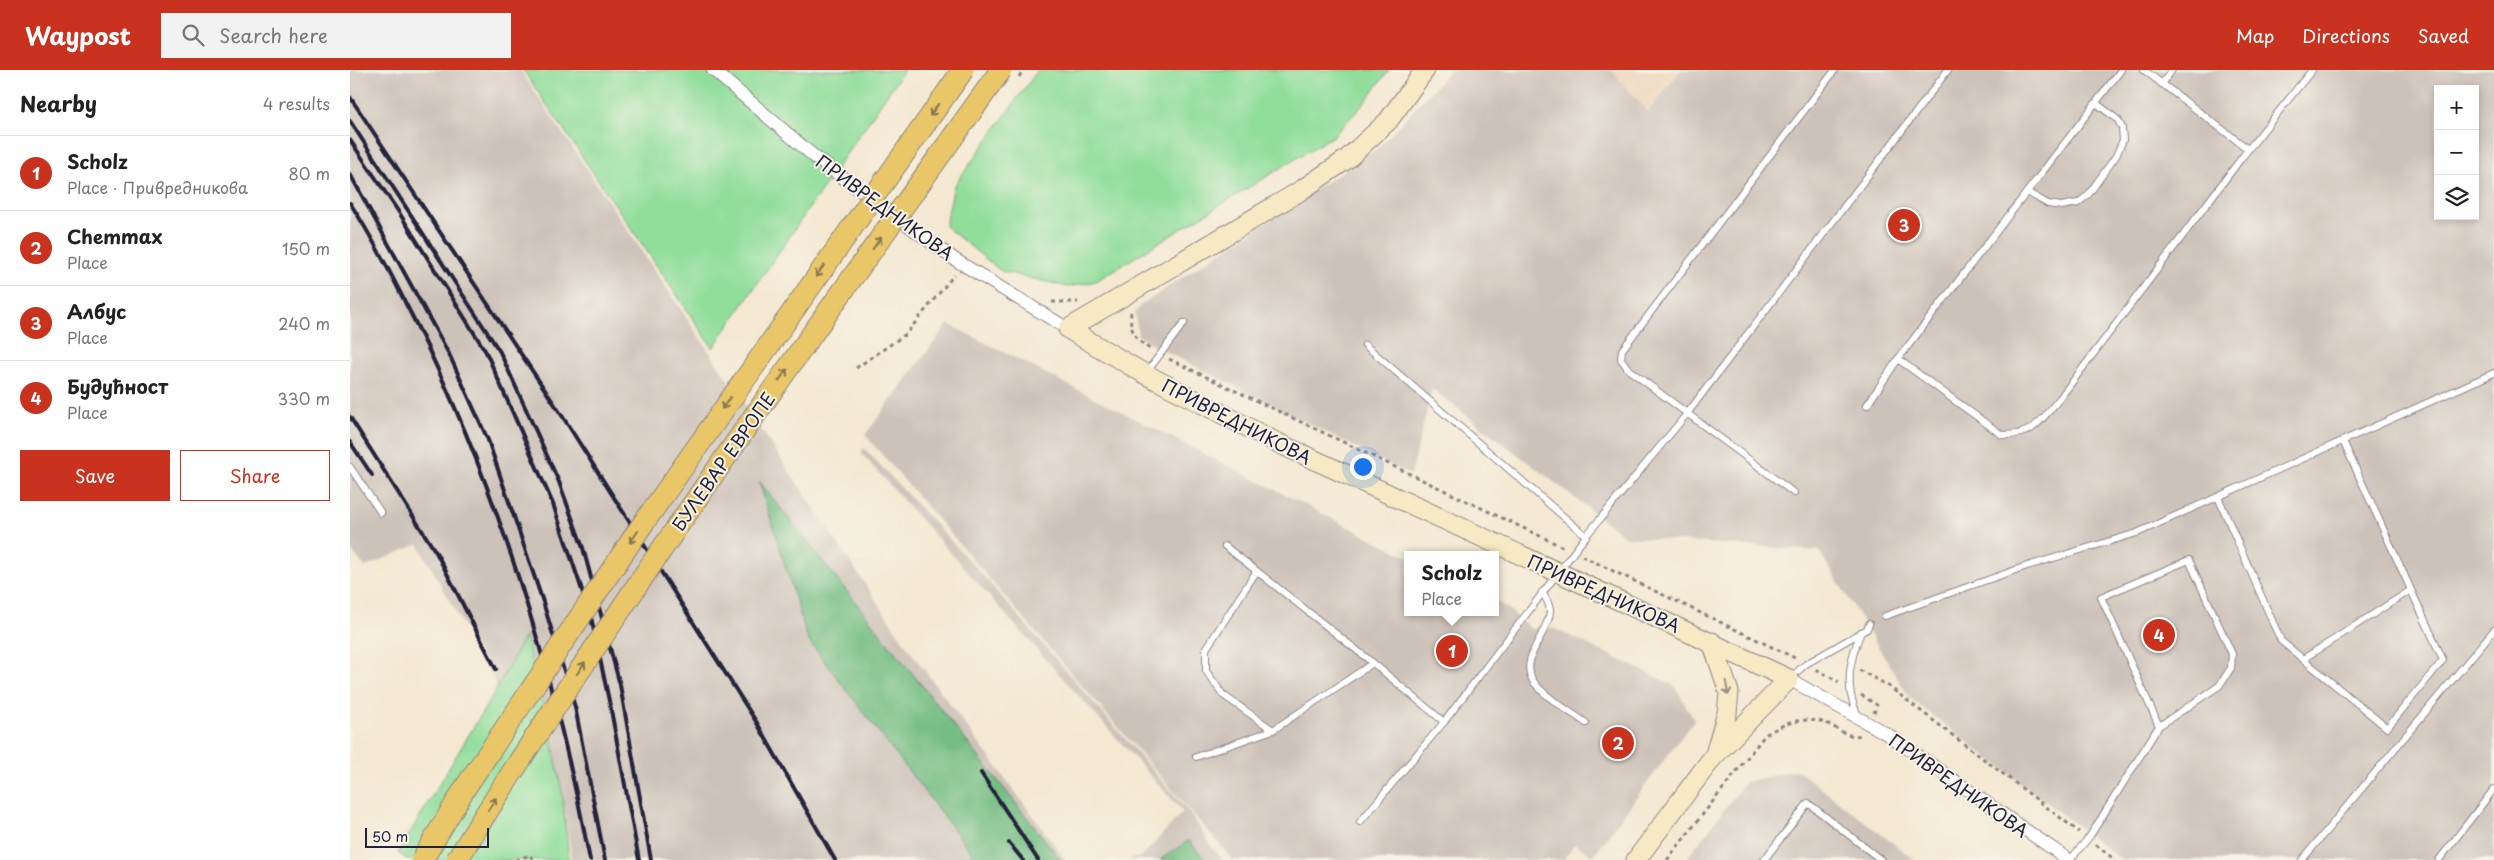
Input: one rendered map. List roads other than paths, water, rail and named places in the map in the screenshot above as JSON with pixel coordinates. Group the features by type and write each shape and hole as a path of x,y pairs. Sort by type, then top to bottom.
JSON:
{"main road":[{"name":"БУЛЕВАР ЕВРОПЕ","path":"422,860 465,788 634,536 962,70"},
{"name":"БУЛЕВАР ЕВРОПЕ","path":"457,860 550,713 766,399 1009,74"}],"street":[{"name":"ПРИВРЕДНИКОВА","path":"712,70 816,158 962,264 1145,374 1278,443 1789,679 1862,720 2069,860"},
{"path":"1068,329 1300,191 1347,158 1388,121 1425,70"},
{"path":"1712,642 1729,692 1723,727 1714,757"},
{"path":"1636,860 1714,757 1789,679"}],"lane":[{"path":"1794,493 1686,415 1628,370 1621,359 1622,350 1835,70"},
{"path":"1360,822 1444,722 1557,572 1686,415 1948,70"},
{"path":"1867,405 1898,359 2121,70"},
{"path":"2144,70 2248,149"},
{"path":"2162,84 2172,70"},
{"path":"1898,359 2002,435 2017,436 2032,430 2066,390 2248,149 2312,70"},
{"path":"2027,192 2048,204 2061,206 2078,203 2088,195 2116,156 2124,140 2122,128 2118,120 2096,103"},
{"path":"1145,374 1184,323"},
{"path":"1365,345 1586,536"},
{"path":"1885,616 2016,570 2137,533 2494,374"},
{"path":"2218,497 2281,641 2387,728 2443,660 2343,441"},
{"path":"350,467 381,513"},
{"path":"1225,546 1373,663 1444,722"},
{"path":"2069,860 2087,839 2159,726 2219,686 2231,668 2232,654 2189,560 2101,597 2159,726"},
{"path":"1256,572 1206,649 1206,671 1223,695 1272,730"},
{"path":"2303,659 2411,590"},
{"path":"1542,592 1548,601 1550,611 1529,668 1532,679 1540,689 1586,723"},
{"path":"1789,679 1806,664 1861,632 1870,624"},
{"path":"2302,860 2494,630"},
{"path":"1861,632 1852,658 1848,688 1851,702 1862,720"},
{"path":"1196,757 1272,730 1373,663"},
{"path":"2439,860 2494,789"},
{"path":"1764,860 1808,803 1881,860"}],"railway":[{"path":"350,97 561,414 757,723 835,860"},
{"path":"350,121 500,352 559,482 583,548 620,685 651,860"},
{"path":"350,140 400,214 486,352 553,504 591,617 611,710 639,860"},
{"path":"350,174 449,354 488,440 543,602 575,707 605,860"},
{"path":"350,203 386,264 437,368 467,436 493,504 539,645 558,716 590,860"},
{"path":"350,417 437,554 496,669"},
{"path":"350,442 372,475"},
{"path":"981,773 1038,860"},
{"path":"1009,843 1023,860"}],"place":[{"name":"Албус","path":"1904,225"},
{"name":"Будућност","path":"2159,635"},
{"name":"Scholz","path":"1452,651"},
{"name":"Chemmax","path":"1618,743"}]}
